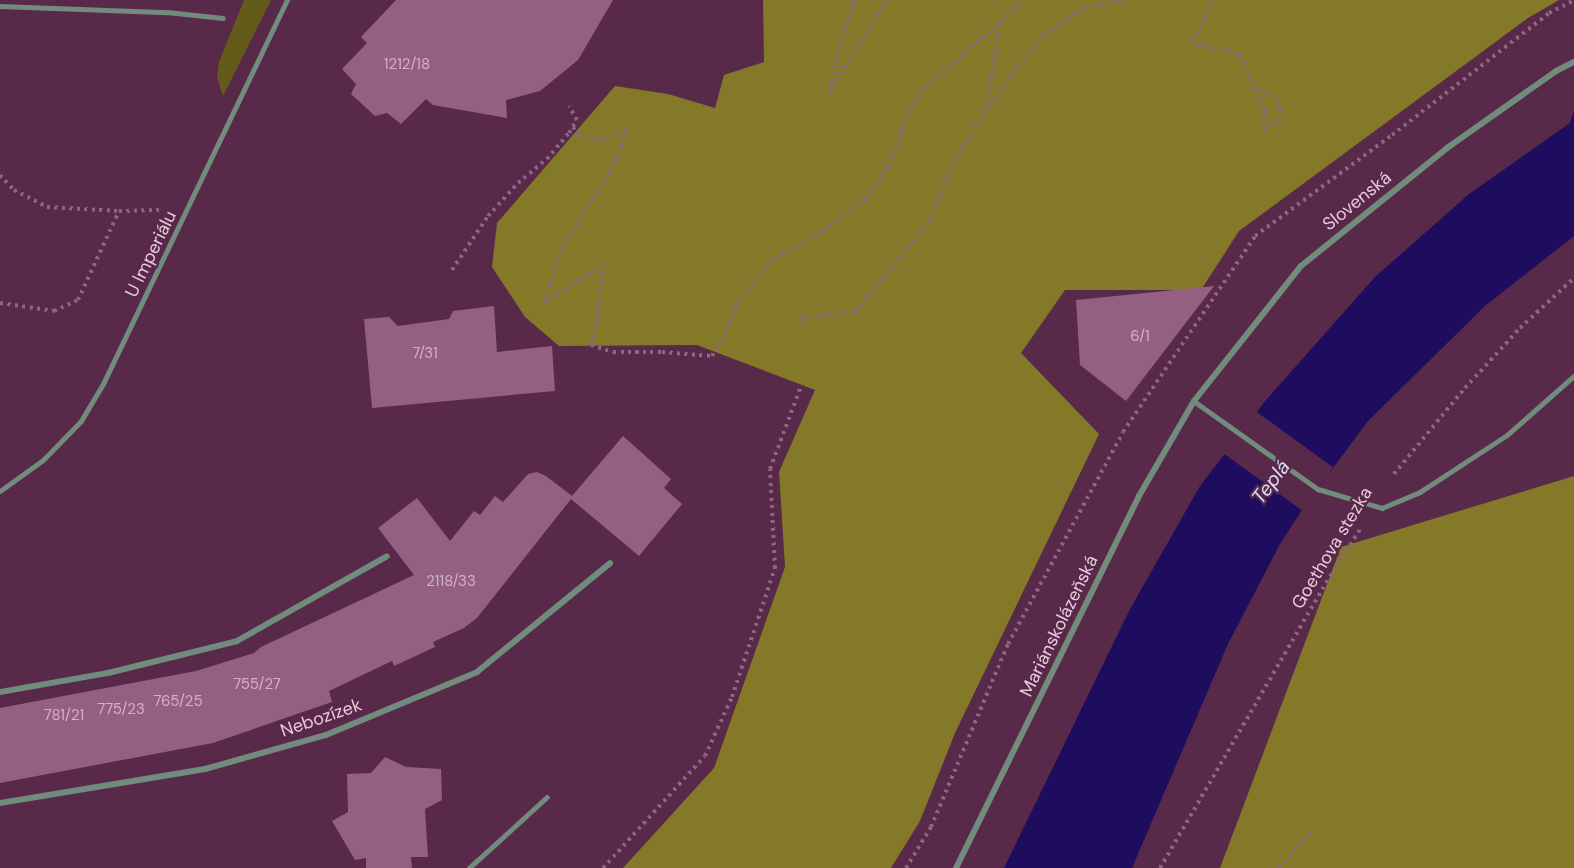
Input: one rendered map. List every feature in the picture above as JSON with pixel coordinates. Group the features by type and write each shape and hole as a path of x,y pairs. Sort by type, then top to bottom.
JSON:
{"street":[{"name":"Slovenská","path":"1194,401 1301,266 1447,148 1556,71 1574,62"},
{"name":"Mariánskolázeňská","path":"956,868 1140,496 1194,401"},
{"path":"0,692 108,673 237,641 387,556"},
{"name":"Nebozízek","path":"0,803 205,769 326,735 477,672 610,563"}],"lane":[{"name":"U Imperiálu","path":"0,491 43,460 81,422 103,384 286,0"},
{"path":"0,6 167,12 223,18"},
{"path":"1194,401 1318,489 1382,508 1420,492 1507,435 1574,376"},
{"path":"469,868 547,797"}],"path":[{"path":"854,0 838,51 830,93 887,0"},
{"path":"573,127 579,136 603,140 627,130 610,172 561,248 545,302 603,265 591,345 613,352 662,352 712,356 724,337 737,304 769,262 823,231 866,199 888,166 903,126 921,92 1023,0"},
{"path":"800,319 856,311 929,222 955,160 986,110 1043,35 1085,7 1124,0"},
{"path":"1211,0 1205,20 1191,43 1239,54 1257,89 1265,111 1263,130 1282,118 1276,97 1257,89"},
{"path":"986,110 1000,22"},
{"path":"452,270 488,216 518,183 547,159 573,127 577,120 569,106"},
{"path":"0,175 14,190 47,207 119,211 188,209"},
{"path":"0,303 54,311 78,300 119,211"},
{"name":"Goethova stezka","path":"1160,868 1326,583 1389,480 1465,388 1520,328 1574,278"},
{"path":"603,868 705,756 732,697 775,568 770,469 801,386"},
{"path":"1279,868 1311,831"}],"shaded area":[{"path":"244,0 271,0 223,96 217,77 219,62"},
{"path":"763,0 1559,0 1528,18 1239,231 1201,290 1065,290 1021,353 1099,434 955,733 920,821 891,868 623,868 714,768 785,567 779,472 815,390 697,345 559,346 525,317 492,267 497,223 615,86 668,94 715,108 724,75 764,62"},
{"path":"1574,476 1574,868 1220,868 1341,547"}],"water":[{"name":"Teplá","path":"1574,110 1574,236 1485,306 1368,421 1302,510 1280,544 1228,644 1132,868 1004,868 1130,609 1200,486 1266,400 1375,277 1469,194 1570,123"}],"pier":[{"path":"1254,410 1333,468 1302,510 1223,453"}],"building":[{"path":"396,0 613,0 578,60 540,91 506,100 507,118 433,105 426,99 401,124 387,113 375,116 351,94 356,84 342,69 367,43 361,37"},
{"path":"1214,286 1126,401 1080,365 1076,300"},
{"path":"494,306 497,352 552,346 555,391 372,408 364,319 389,317 398,326 449,319 453,311"},
{"path":"623,436 671,479 664,488 682,504 639,556 571,499 477,618 464,628 433,642 435,647 394,666 392,661 329,691 332,702 213,743 0,783 0,708 196,671 254,653 261,647 414,575 378,528 417,498 450,541 474,511 480,515 495,496 503,502 528,474 537,472 546,476 572,496"},
{"path":"385,757 406,767 441,769 442,800 425,809 428,857 411,857 412,868 366,868 366,858 355,860 332,821 348,812 347,774 371,773"}]}
